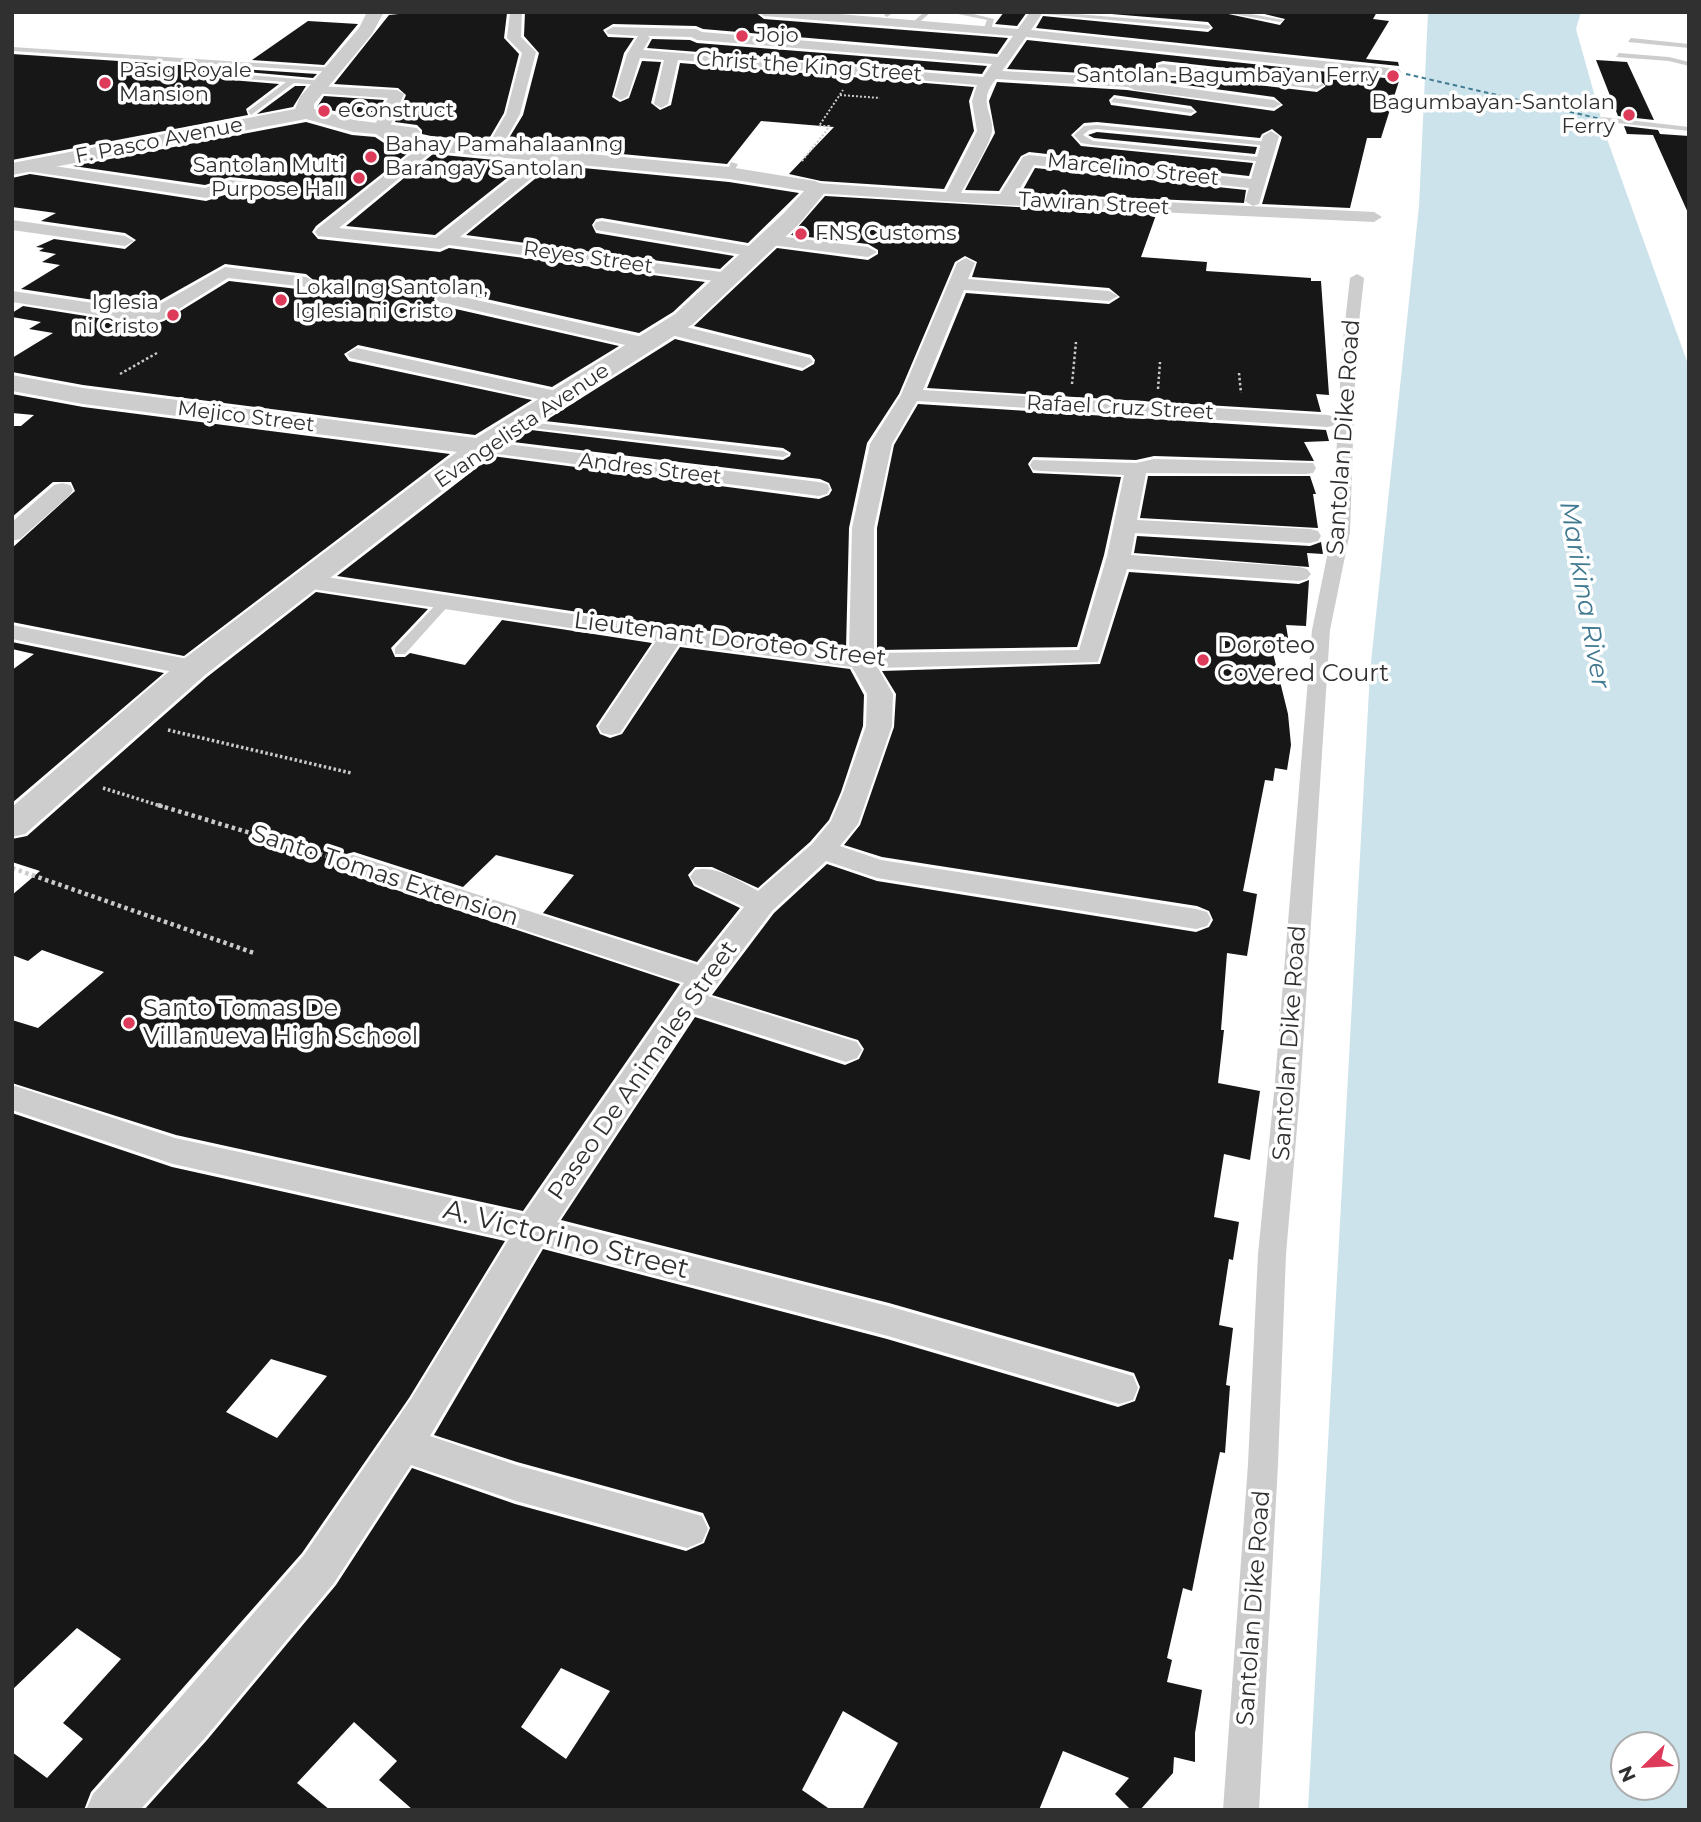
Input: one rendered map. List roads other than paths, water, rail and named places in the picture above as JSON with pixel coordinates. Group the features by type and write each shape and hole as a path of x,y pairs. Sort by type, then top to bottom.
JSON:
{"street":[{"path":"376,12 303,107 306,113 324,120 391,133 431,145 550,155 597,163 732,169 815,188"},
{"path":"500,138 513,114 529,52 514,38 516,12"},
{"path":"764,12 987,30 1031,20 1394,72"},
{"path":"951,197 985,131 977,112 988,78 1031,20"},
{"path":"613,31 697,35 1000,61"},
{"path":"621,96 634,54 647,32"},
{"path":"1114,100 1163,68 1186,43"},
{"name":"Christ the King Street","path":"634,54 988,78 1138,84 1274,104"},
{"path":"661,104 673,57"},
{"path":"1163,68 1317,85"},
{"path":"324,81 397,94 391,133"},
{"name":"F. Pasco Avenue","path":"19,168 306,113"},
{"path":"391,133 500,138 550,155"},
{"name":"Reyes Street","path":"431,145 324,232 438,245 447,240 729,278"},
{"path":"1250,212 1269,147"},
{"path":"447,240 481,208 550,155"},
{"name":"Marcelino Street","path":"1005,200 1026,179 1029,160 1257,184"},
{"path":"19,168 206,193 230,185 278,190"},
{"name":"Tawiran Street","path":"815,188 1005,200 1374,217"},
{"name":"Evangelista Avenue","path":"12,826 192,668 481,447 647,344 707,300 807,203 816,191 815,188"},
{"name":"Marcelino Street","path":"1114,188 1153,193"},
{"path":"12,225 125,241"},
{"path":"602,226 762,246 868,252"},
{"path":"861,661 863,528 881,444 911,395 966,262"},
{"path":"12,296 148,317 156,315 225,272 306,282"},
{"name":"Santolan Dike Road","path":"1241,1810 1263,1464 1272,1254 1287,1093 1321,630 1341,532 1349,349 1357,278"},
{"path":"957,284 1110,296"},
{"path":"444,298 647,344"},
{"path":"670,329 803,362"},
{"path":"357,354 561,398"},
{"name":"Mejico Street","path":"12,383 83,396 481,447"},
{"name":"Rafael Cruz Street","path":"911,395 1328,421"},
{"name":"Andres Street","path":"481,447 819,489"},
{"path":"1041,465 1136,469 1154,465 1305,468"},
{"name":"Lieutenant Doroteo Street","path":"306,581 672,636 861,661 1089,657 1118,561 1136,469"},
{"path":"12,534 62,490"},
{"path":"1124,526 1310,536"},
{"path":"1118,561 1299,574"},
{"path":"12,632 192,668"},
{"path":"611,727 672,636"},
{"name":"Paseo De Animales Street","path":"109,1810 189,1722 319,1569 425,1411 533,1230 696,989 762,904 822,850 844,824 879,726 880,694 861,661"},
{"path":"822,850 877,869 1196,919"},
{"name":"Santo Tomas Extension","path":"353,864 594,944 846,1050"},
{"path":"705,877 762,904"},
{"name":"A. Victorino Street","path":"12,1097 173,1151 533,1230 888,1321 1119,1388"},
{"path":"401,1444 516,1483 688,1529"}],"lane":[{"path":"913,25 928,12"},
{"path":"951,12 991,19 987,30"},
{"path":"1224,12 1280,20"},
{"path":"1031,20 1208,27"},
{"path":"1631,40 1689,46"},
{"path":"12,49 324,81"},
{"path":"1619,55 1669,59 1689,64"},
{"path":"236,76 324,81"},
{"path":"251,113 292,81"},
{"path":"1114,100 1191,111"},
{"path":"1602,119 1689,129"},
{"path":"1097,127 1269,147 1093,143 1084,141 1078,135 1087,128 1097,127"},
{"path":"519,424 783,454"},
{"path":"400,651 445,602"}],"water":[{"name":"Marikina River","path":"1428,12 1581,12 1576,29 1606,136 1689,367 1689,1810 1308,1810 1370,672 1419,206"}],"place":[{"name":"Jojo","path":"742,36"},
{"name":"Santolan-Bagumbayan Ferry","path":"1393,76"},
{"name":"Pasig Royale Mansion","path":"105,83"},
{"name":"eConstruct","path":"324,111"},
{"name":"Bagumbayan-Santolan Ferry","path":"1629,115"},
{"name":"Bahay Pamahalaan ng Barangay Santolan","path":"371,157"},
{"name":"Santolan Multi Purpose Hall","path":"359,178"},
{"name":"FNS Customs","path":"801,234"},
{"name":"Lokal ng Santolan, Iglesia ni Cristo","path":"281,300"},
{"name":"Iglesia ni Cristo","path":"173,315"},
{"name":"Doroteo Covered Court","path":"1203,660"},
{"name":"Santo Tomas De Villanueva High School","path":"129,1023"}]}
